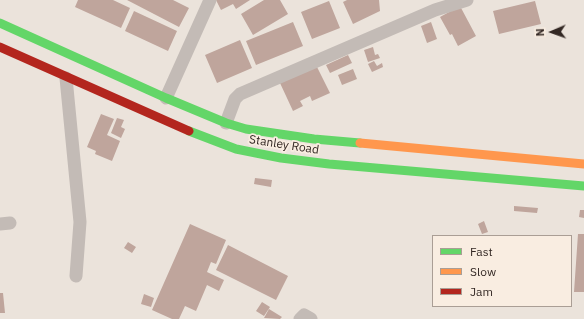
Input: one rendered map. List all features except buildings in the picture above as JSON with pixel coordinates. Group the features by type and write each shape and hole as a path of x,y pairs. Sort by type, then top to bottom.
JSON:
{"main road":[{"name":"Stanley Road","path":"0,24 226,123 265,132 314,139 584,164"},
{"name":"Stanley Road","path":"0,47 66,78 211,141 236,149 281,158 329,164 584,186"}],"street":[{"path":"166,98 210,0"},
{"path":"226,123 235,99 240,94 433,5 467,0"},
{"path":"66,78 80,222 76,276"},
{"path":"300,319 304,315 311,319"}],"traffic: fast":[{"path":"0,23 166,98 226,123 246,129 314,139 360,143"},
{"path":"189,131 236,149 281,158 329,164 584,186"}],"traffic: slow":[{"path":"360,143 584,164"}],"traffic: jam":[{"path":"0,47 189,131"}]}
